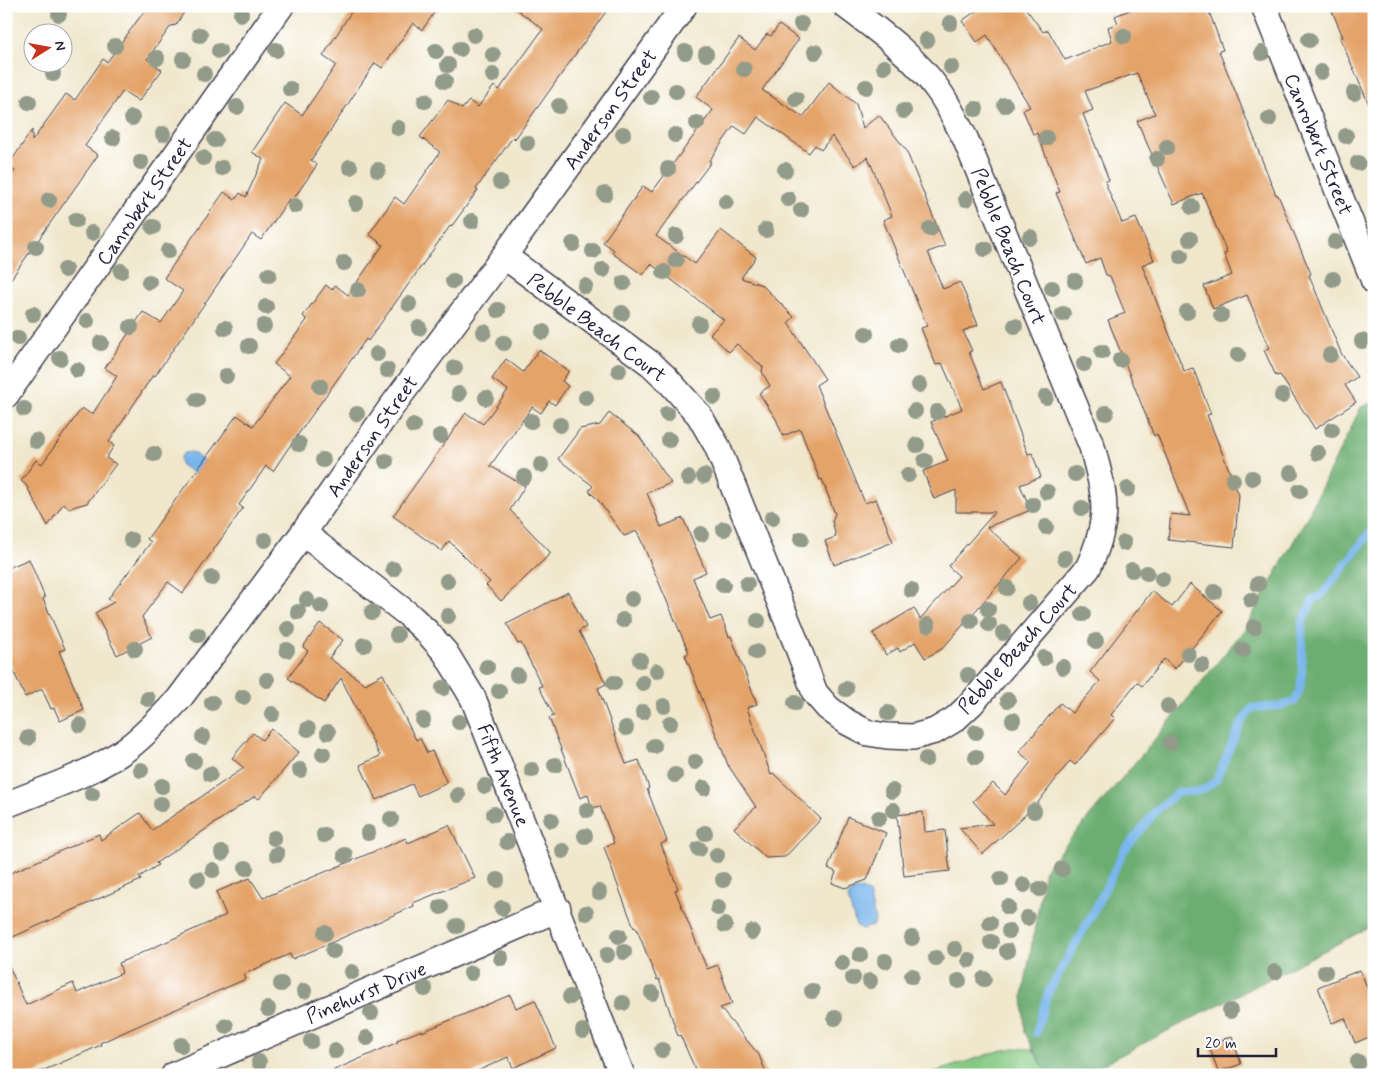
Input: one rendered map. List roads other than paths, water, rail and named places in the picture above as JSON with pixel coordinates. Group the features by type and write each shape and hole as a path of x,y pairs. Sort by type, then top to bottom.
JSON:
{"street":[{"name":"Canrobert Street","path":"6,395 281,6"},
{"name":"Anderson Street","path":"6,805 89,770 127,748 179,699 303,533 390,408 504,256 684,6"},
{"name":"Pebble Beach Court","path":"504,256 651,364 699,415 717,446 795,640 814,693 828,708 847,722 868,733 886,736 913,737 930,732 955,719 972,704 1088,568 1098,545 1104,524 1105,504 1103,486 1092,447 960,130 940,92 926,74 894,42 846,6"},
{"name":"Canrobert Street","path":"1264,6 1374,281"},
{"name":"Fifth Avenue","path":"303,533 409,615 445,652 457,670 473,698 622,1075"},
{"name":"Pinehurst Drive","path":"174,1075 558,909"}],"water":[{"path":"192,452 209,465 200,478 181,465 180,458 184,453"},
{"path":"862,889 869,894 875,920 872,926 862,929 856,926 848,898 853,891"}],"waterway":[{"path":"1036,1033 1048,993 1093,913 1124,851 1155,812 1178,792 1195,792 1206,788 1216,780 1241,723 1252,708 1281,706 1295,701 1300,689 1302,673 1302,623 1313,600 1322,595 1374,527"}]}
